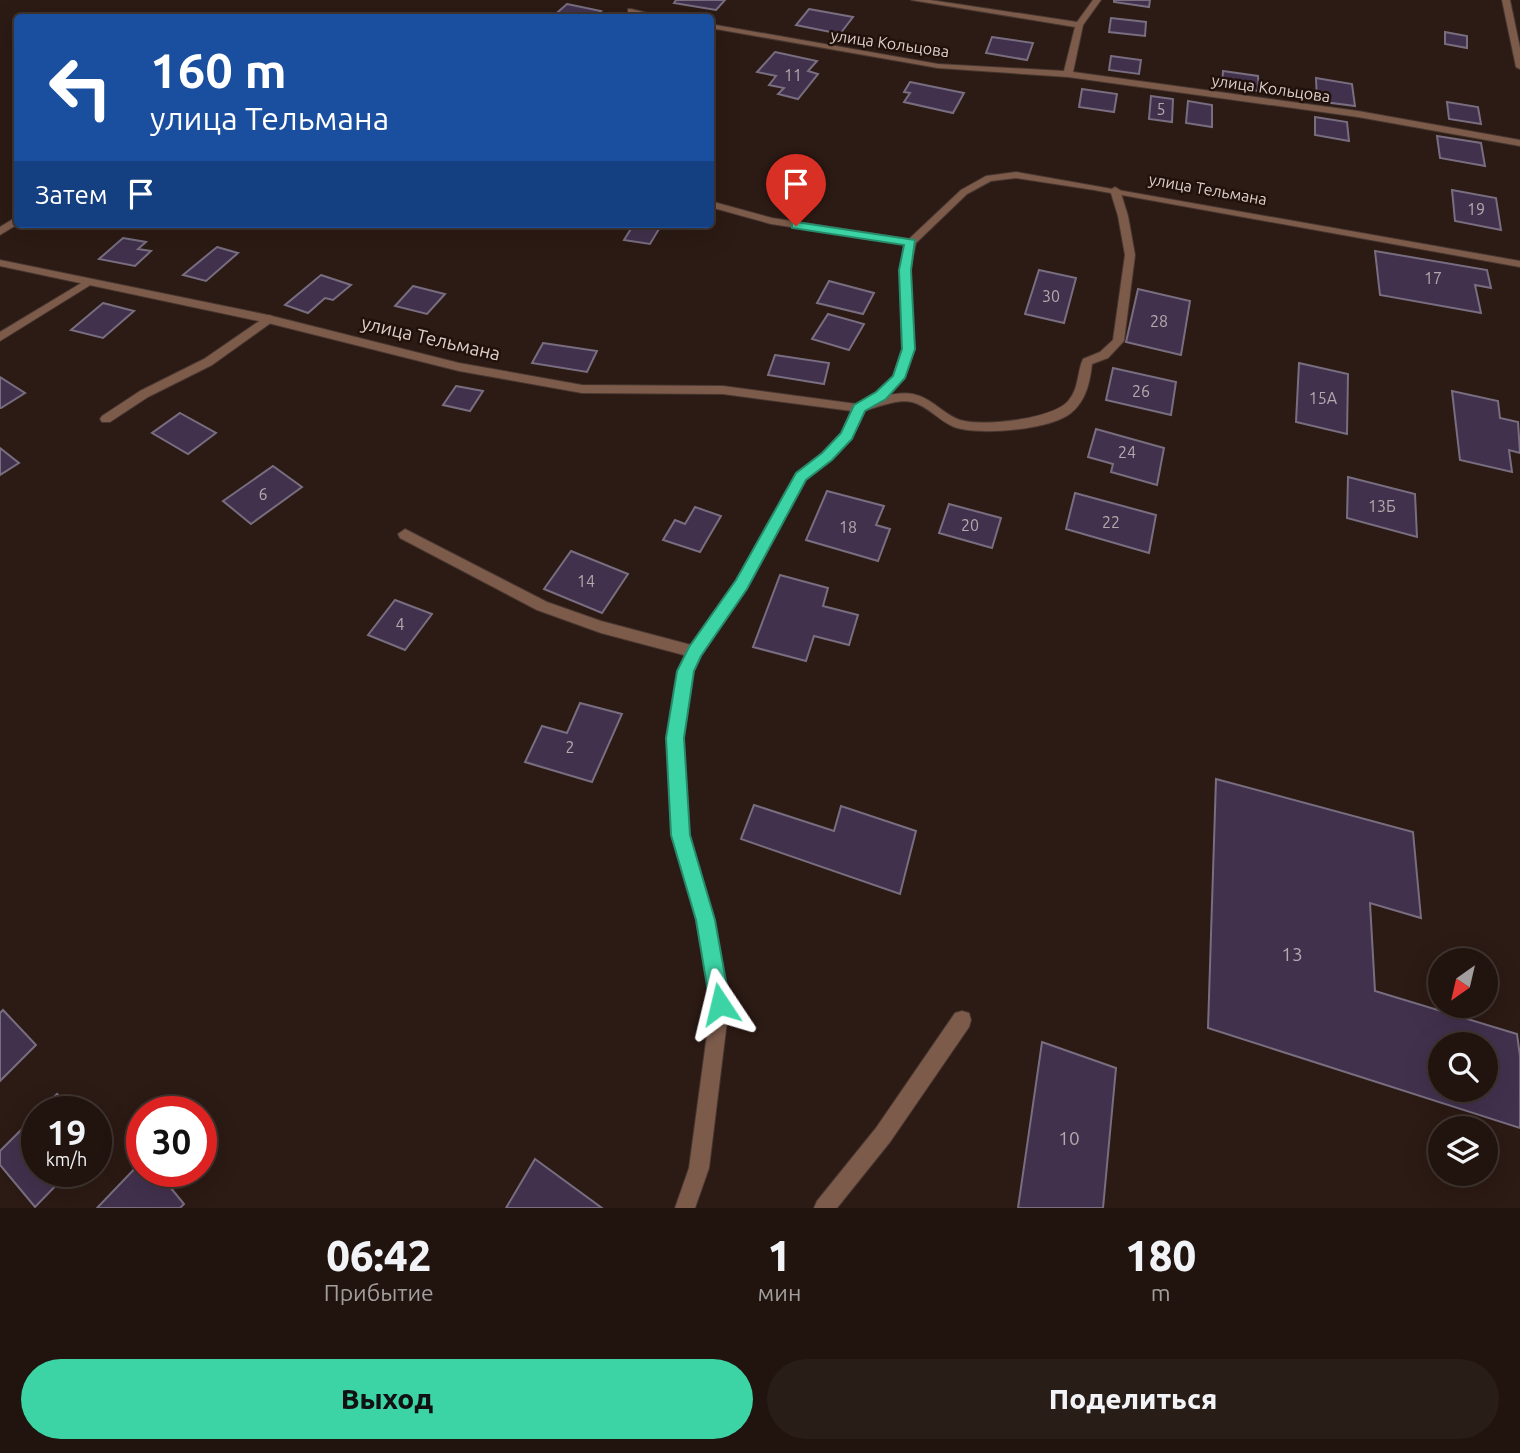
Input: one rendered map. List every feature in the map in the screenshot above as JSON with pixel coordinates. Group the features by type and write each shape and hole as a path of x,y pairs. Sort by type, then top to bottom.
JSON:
{"street":[{"path":"915,0 1079,25"},
{"path":"1068,75 1079,25 1097,0"},
{"path":"1506,0 1520,66"},
{"path":"631,11 645,14"},
{"name":"улица Кольцoва","path":"714,27 925,65 1068,75"},
{"name":"улица Кольцова","path":"1068,75 1369,116 1520,143"},
{"name":"улица Тельмана","path":"911,242 964,192 989,178 1016,175 1115,190 1520,264"},
{"path":"859,408 894,397 914,398 961,425 1004,425 1050,421 1072,406 1084,388 1087,362 1104,355 1118,341 1130,255 1115,190"},
{"path":"685,1208 699,1168 720,1004 705,920 680,835 675,738 686,671 695,652 741,585 801,477 827,457 847,435 859,408 881,396 898,378 908,349 905,270 911,242 784,223 714,205"},
{"name":"улица Тельмана","path":"0,263 268,319 459,367 582,389 723,390 859,408"},
{"path":"0,337 88,282"},
{"path":"106,419 144,394 208,362 268,319"},
{"path":"405,534 542,606 601,627 695,652"},
{"path":"824,1208 883,1135 962,1020"}],"building":[{"path":"676,0 725,0 716,10 674,3"},
{"path":"1114,0 1150,0 1149,7"},
{"path":"567,4 601,11 598,14 556,14"},
{"path":"809,9 853,17 840,34 796,25"},
{"path":"1111,18 1146,22 1145,36 1109,32"},
{"path":"1445,32 1467,36 1467,48 1445,44"},
{"path":"992,37 1033,43 1027,60 986,53"},
{"path":"775,52 817,61 808,71 818,74 798,99 778,94 784,88 769,85 776,76 757,72"},
{"path":"1111,56 1141,60 1139,74 1109,70"},
{"path":"1223,71 1258,76 1259,91 1222,86"},
{"path":"1316,78 1352,84 1355,106 1317,101"},
{"path":"910,82 964,93 953,113 904,102 910,93 904,92"},
{"path":"1082,89 1117,94 1114,112 1079,107"},
{"path":"1151,96 1173,99 1172,122 1149,119"},
{"path":"1188,101 1212,105 1212,127 1186,123"},
{"path":"1447,102 1478,107 1481,124 1449,119"},
{"path":"1315,117 1347,122 1349,141 1315,135"},
{"path":"1437,136 1481,143 1485,166 1440,158"},
{"path":"1452,190 1496,198 1501,230 1455,221"},
{"path":"632,228 660,228 650,244 624,240"},
{"path":"123,238 146,242 138,249 151,251 135,266 99,259"},
{"path":"217,247 238,253 206,281 183,275"},
{"path":"1375,251 1487,270 1491,288 1475,285 1481,313 1380,295"},
{"path":"1039,270 1076,278 1064,323 1025,314"},
{"path":"321,275 351,285 333,300 325,298 308,313 285,305"},
{"path":"829,281 874,293 863,314 817,303"},
{"path":"413,286 445,294 427,314 395,306"},
{"path":"1138,289 1190,301 1181,355 1126,342"},
{"path":"103,303 134,311 103,338 71,330"},
{"path":"828,314 864,324 849,350 812,339"},
{"path":"543,343 597,351 587,372 532,363"},
{"path":"775,355 829,363 824,384 768,375"},
{"path":"1299,363 1348,374 1347,434 1296,422"},
{"path":"1113,368 1176,382 1171,415 1106,400"},
{"path":"0,377 25,393 1,408 0,408"},
{"path":"456,386 483,391 470,411 443,405"},
{"path":"1452,391 1498,401 1500,418 1518,422 1520,453 1509,450 1512,472 1460,460"},
{"path":"180,413 216,433 188,454 152,433"},
{"path":"1096,429 1164,448 1157,485 1111,472 1113,464 1088,457"},
{"path":"0,448 19,463 0,475"},
{"path":"273,466 302,487 251,524 223,501"},
{"path":"1348,477 1415,494 1417,537 1347,518"},
{"path":"827,491 884,506 876,525 890,529 878,561 806,540"},
{"path":"1075,493 1156,515 1149,553 1066,529"},
{"path":"949,504 1001,518 992,548 939,533"},
{"path":"695,507 721,516 700,552 663,540 675,520 685,524"},
{"path":"571,551 628,574 602,613 544,589"},
{"path":"780,575 828,588 823,606 858,615 849,645 814,636 806,661 753,647"},
{"path":"395,600 432,614 405,650 368,635"},
{"path":"580,703 622,714 592,782 525,762 542,726 567,733"},
{"path":"1216,779 1413,832 1421,918 1370,903 1375,991 1428,1007 1428,1018 1464,1018 1517,1034 1520,1056 1520,1128 1498,1121 1498,1116 1483,1116 1439,1102 1498,1102 1498,1032 1428,1032 1428,1099 1208,1028"},
{"path":"754,805 834,831 841,806 916,831 900,894 741,839"},
{"path":"3,1010 36,1045 0,1081 0,1013"},
{"path":"1042,1042 1116,1068 1103,1208 1018,1208"},
{"path":"21,1130 21,1187 54,1187 35,1207 0,1165 0,1151"},
{"path":"535,1159 602,1208 506,1208"},
{"path":"126,1178 126,1187 170,1187 184,1204 180,1208 97,1208"}],"route":[{"path":"720,1004 705,920 680,835 675,738 686,671 695,652 741,585 801,477 827,457 847,435 859,408 881,396 898,378 908,349 905,270 911,242 796,226"}]}
